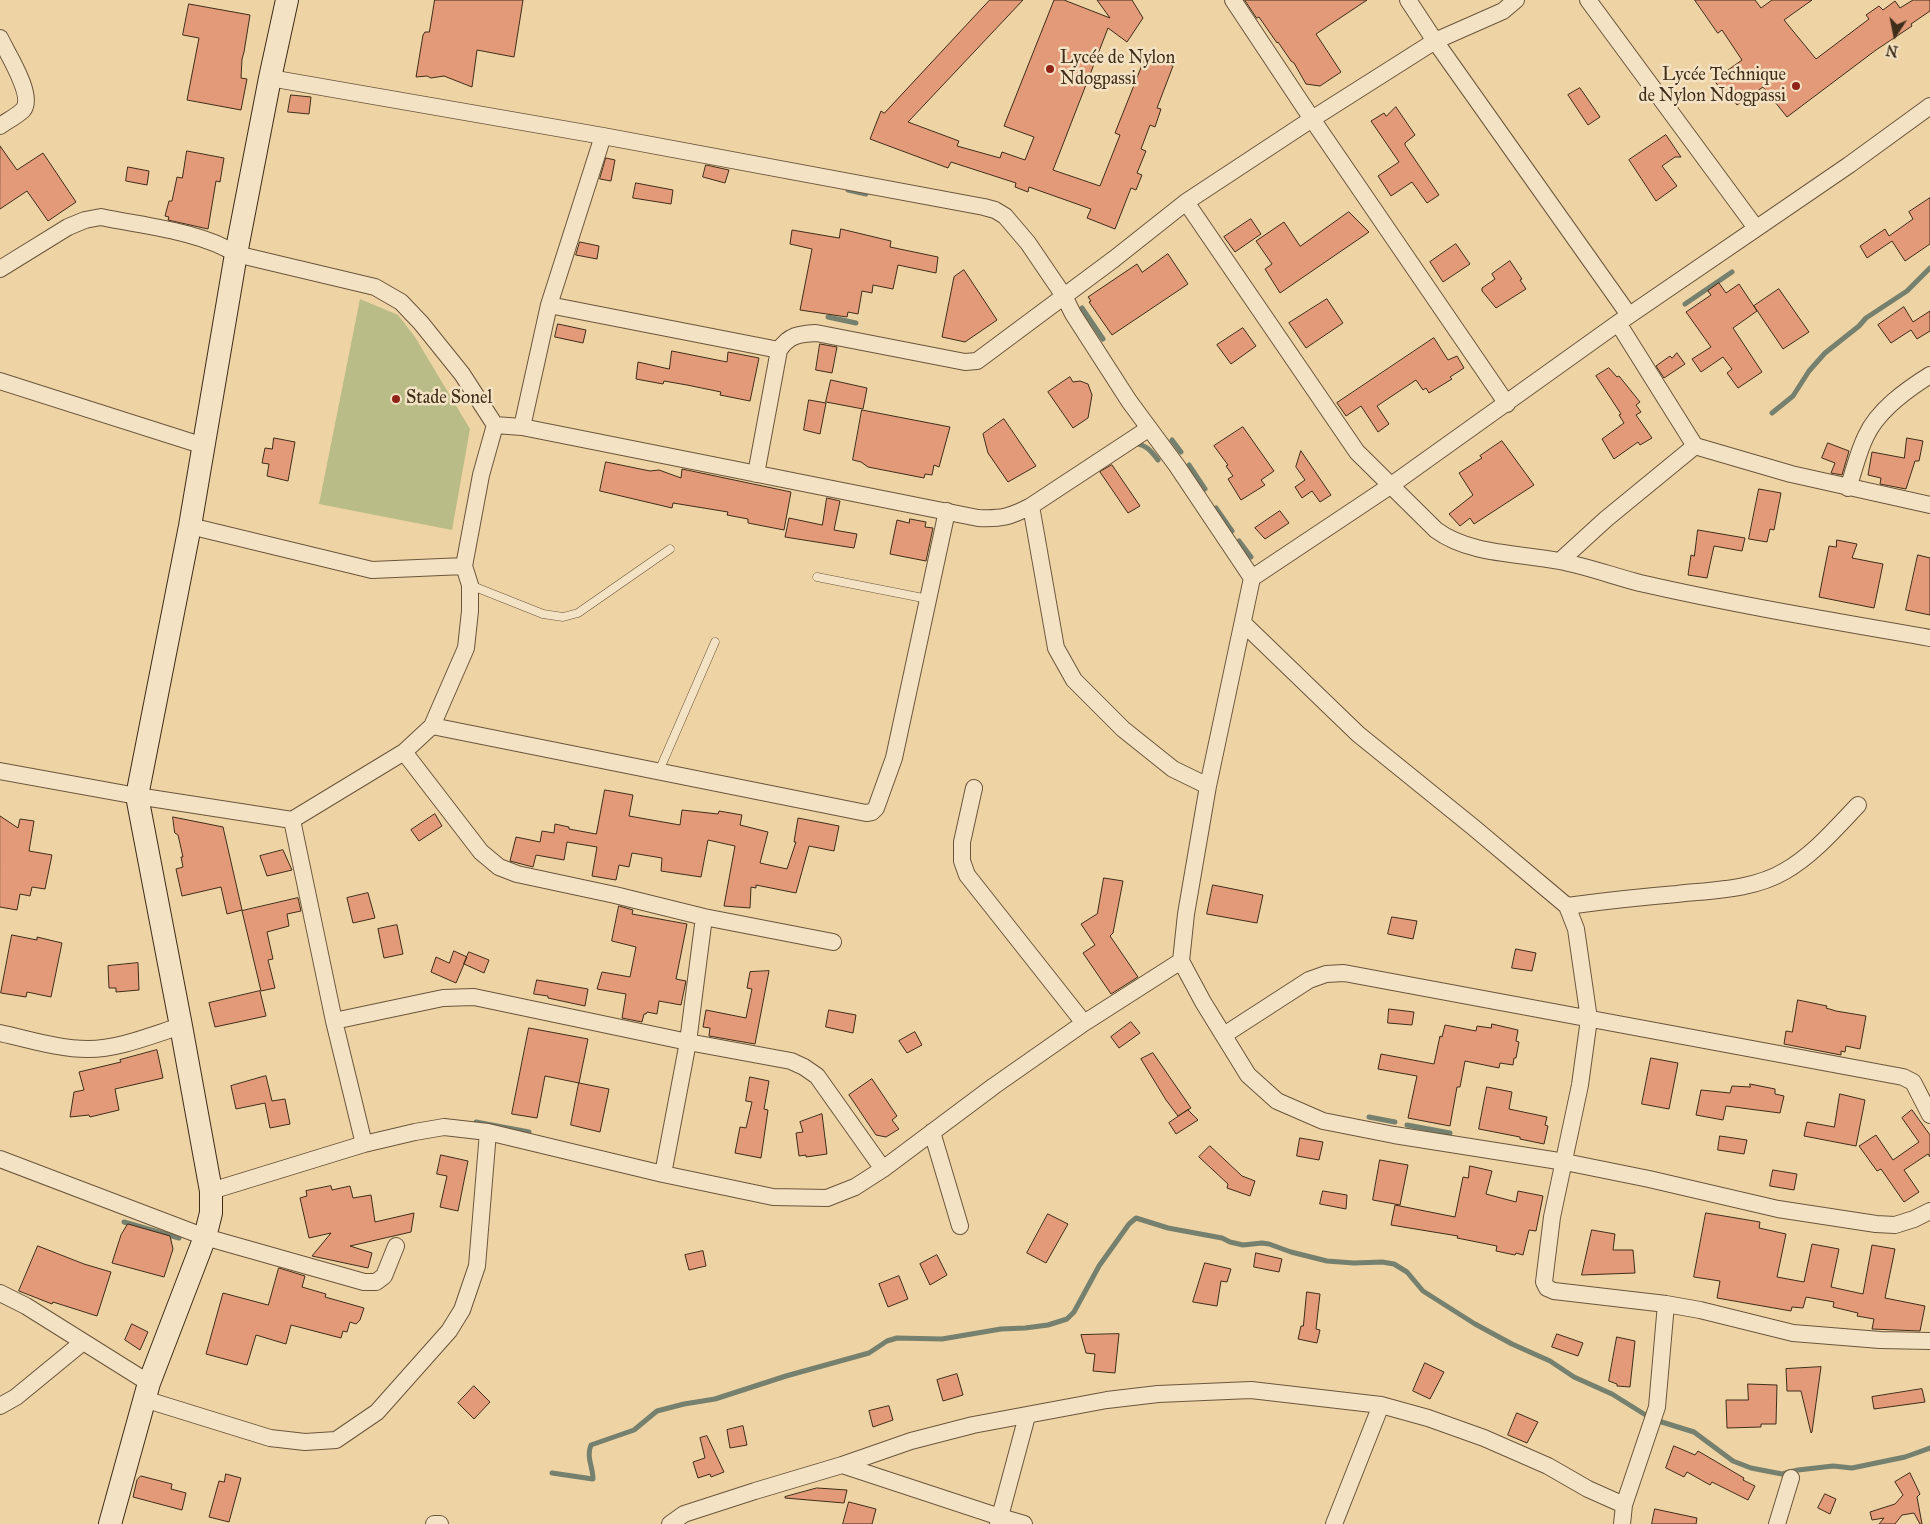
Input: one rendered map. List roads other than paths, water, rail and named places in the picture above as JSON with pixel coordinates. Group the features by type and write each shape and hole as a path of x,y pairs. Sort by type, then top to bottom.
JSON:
{"main road":[{"path":"110,1524 146,1391 205,1237 211,1212 211,1191 182,1026 137,796 190,526 236,254 287,0"}],"street":[{"path":"1233,0 1507,404"},
{"path":"1408,0 1623,319 1695,446 1791,474 1930,505"},
{"path":"756,474 779,350 785,341 797,334 816,333 965,362 977,361 987,356 1186,202 1435,41 1504,11 1516,0"},
{"path":"1588,0 1756,228"},
{"path":"0,38 27,92 27,103 23,110 0,126"},
{"path":"270,78 603,136 995,210 1005,216 1028,244 1064,296 1087,337 1148,429 1177,466 1252,578 1208,786 1186,914 1182,961 1203,1002 1248,1074 1276,1101 1323,1121 1394,1135 1565,1162 1649,1178 1778,1209 1876,1224 1895,1225 1930,1211"},
{"path":"1252,578 1390,486 1507,404 1623,319 1850,165 1930,106"},
{"path":"522,427 549,305 603,136"},
{"path":"1186,202 1357,452 1390,486 1449,540 1469,547 1560,561 1648,584 1930,638"},
{"path":"0,269 68,228 85,220 101,217 201,237 222,245 236,254 375,287 400,302 421,323 462,374 495,425 481,475 464,566 470,585 470,611 466,648 432,726 404,752 292,820 137,796 0,770"},
{"path":"549,305 779,350"},
{"path":"1848,488 1866,436 1875,421 1885,410 1930,375"},
{"path":"0,381 204,446"},
{"path":"495,425 522,427 978,518 1012,516 1148,429"},
{"path":"1560,561 1606,519 1695,446"},
{"path":"1030,506 1056,648 1074,680 1123,729 1174,770 1208,786"},
{"path":"432,726 872,812 876,808 894,758 947,511"},
{"path":"190,526 372,570 464,566"},
{"path":"1244,623 1358,734 1567,906 1576,929 1589,1018 1580,1085 1552,1217 1544,1282 1547,1288 1554,1291 1666,1304 1700,1310 1794,1333 1880,1340 1930,1341"},
{"path":"404,752 482,852 499,867 517,874 704,916 833,942"},
{"path":"974,788 962,842 962,861 967,876 1084,1023"},
{"path":"1567,906 1732,888 1761,882 1784,872 1801,860 1858,805"},
{"path":"292,820 334,1021 364,1144"},
{"path":"663,1174 688,1042 704,916"},
{"path":"211,1191 364,1144 444,1127 488,1132 663,1174 773,1197 827,1198 855,1186 883,1168 994,1086 1084,1023 1182,961"},
{"path":"1224,1034 1309,980 1326,974 1344,973 1903,1077 1913,1082 1930,1115"},
{"path":"334,1021 443,998 474,997 791,1062 804,1067 817,1076 883,1168"},
{"path":"0,1033 69,1048 88,1049 111,1047 182,1026"},
{"path":"0,1293 26,1306 83,1342 146,1391 270,1438 305,1442 336,1440 377,1412 449,1331 462,1310 477,1266 488,1132"},
{"path":"932,1132 960,1226"},
{"path":"0,1159 205,1237 364,1282 376,1282 384,1276 396,1246"},
{"path":"1622,1524 1624,1505 1657,1407 1666,1304"},
{"path":"0,1406 16,1397 83,1342"},
{"path":"670,1524 684,1514 920,1439 973,1425 1107,1400 1158,1394 1251,1390 1381,1405 1428,1418 1484,1438 1548,1466 1588,1489 1624,1505"},
{"path":"1334,1524 1381,1405"},
{"path":"999,1521 1027,1416"},
{"path":"842,1465 999,1521 1024,1524"},
{"path":"1777,1524 1791,1478"},
{"path":"434,1524 440,1524"}],"lane":[{"path":"470,585 543,614 563,616 578,613 670,549"},
{"path":"817,577 928,598"},
{"path":"659,771 715,642"}],"waterway":[{"path":"848,190 866,194"},
{"path":"1772,413 1793,396 1809,371 1825,353 1859,326 1866,318 1907,291 1930,268"},
{"path":"1685,304 1732,272"},
{"path":"1082,308 1103,339"},
{"path":"828,317 856,323"},
{"path":"1172,440 1181,452"},
{"path":"1135,444 1146,447 1158,460"},
{"path":"1189,465 1205,489"},
{"path":"1216,508 1232,531"},
{"path":"1239,541 1251,557"},
{"path":"1369,1117 1395,1122"},
{"path":"476,1122 529,1132"},
{"path":"1407,1125 1450,1133"},
{"path":"552,1473 593,1479 589,1458 591,1445 634,1430 657,1411 715,1399 786,1376 869,1353 887,1341 897,1338 942,1339 1001,1329 1048,1325 1067,1319 1074,1312 1099,1266 1129,1224 1136,1218 1168,1228 1222,1238 1243,1245 1269,1244 1327,1261 1394,1264 1407,1272 1423,1291 1475,1324 1512,1344 1550,1361 1574,1377 1612,1394 1652,1419 1694,1432 1733,1461 1751,1468 1782,1474 1833,1466 1852,1468 1905,1457 1930,1448"},
{"path":"124,1222 179,1238"}],"place":[{"name":"Lycée de Nylon Ndogpassi","path":"1050,69"},
{"name":"Lycée Technique de Nylon Ndogpassi","path":"1796,86"},
{"name":"Stade Sonel","path":"396,399"}]}
